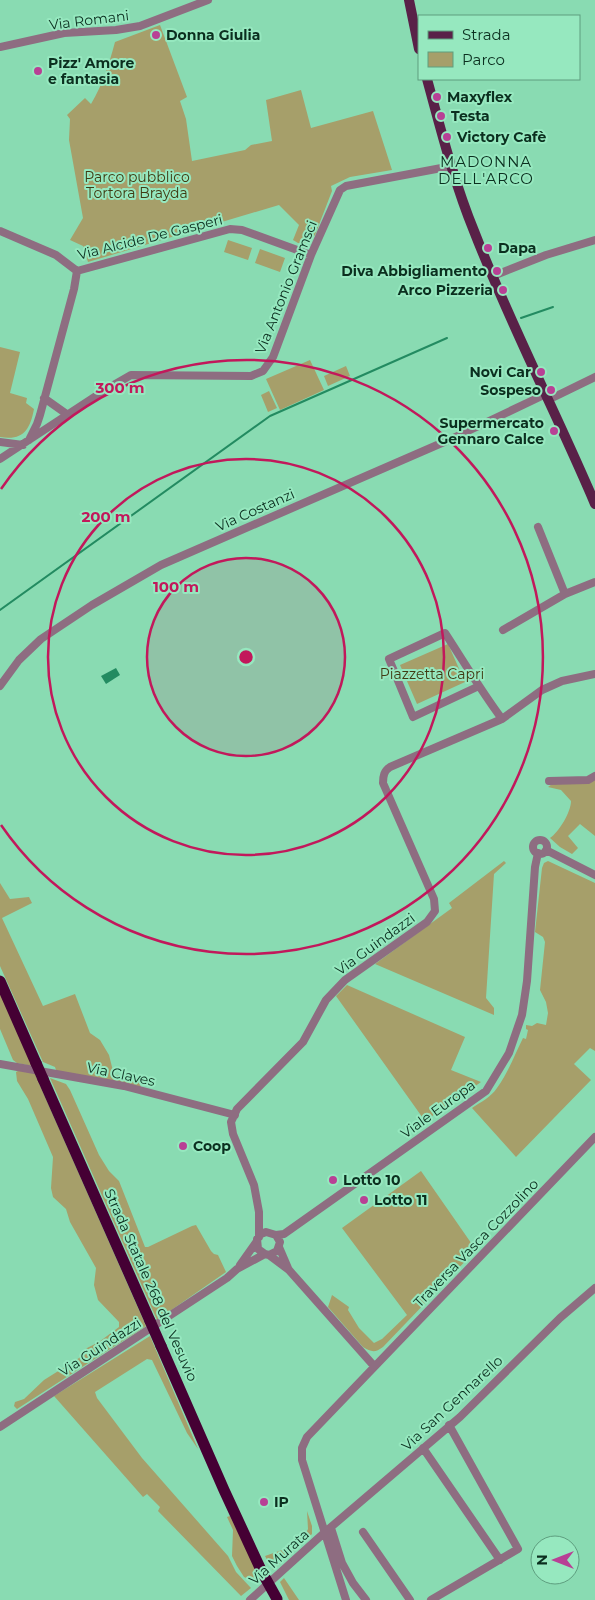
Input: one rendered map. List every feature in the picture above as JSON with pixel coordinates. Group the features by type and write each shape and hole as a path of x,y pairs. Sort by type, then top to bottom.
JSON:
{"highway":[{"name":"Strada Statale 268 del Vesuvio","path":"0,981 224,1490 262,1572 278,1600"}],"main road":[{"path":"409,0 418,44"},
{"path":"427,80 452,166 473,229 594,498"}],"street":[{"name":"Via Romani","path":"0,47 64,33 134,27 208,0"},
{"name":"Via Antonio Gramsci","path":"0,459 105,390 132,375 251,376 263,371 273,357 311,255 336,196 346,186 452,166"},
{"name":"Via Alcide De Gasperi","path":"0,231 56,255 77,271 230,228 242,230 311,255"},
{"path":"493,276 595,240"},
{"path":"0,442 26,443 37,424 74,289 77,271"},
{"name":"Via Costanzi","path":"0,686 19,660 41,639 92,605 161,565 595,376"},
{"path":"44,398 68,415"},
{"path":"538,527 565,594"},
{"path":"503,630 565,594 595,582"},
{"path":"479,686 413,717 389,659 445,633 502,718"},
{"name":"Via Guindazzi","path":"234,1115 237,1109 303,1042 326,1000 345,980 427,922 435,912 434,899 383,783 386,770 502,718 542,690 562,681 595,674"},
{"path":"549,781 588,780 595,776"},
{"path":"538,840 545,841 547,845 546,850 543,853 538,853 534,847 538,840"},
{"path":"546,850 595,874"},
{"name":"Viale Europa","path":"278,1238 486,1091 509,1053 522,1015 527,981 535,867 538,853"},
{"name":"Via Claves","path":"0,1064 124,1086 234,1115"},
{"path":"234,1115 232,1122 233,1134 254,1185 259,1212 258,1250 289,1270 374,1366"},
{"name":"Traversa Vasca Cozzolino","path":"346,1600 302,1460 302,1448 311,1432 595,1137"},
{"path":"259,1212 278,1238 289,1270"},
{"path":"258,1239 263,1233 278,1238"},
{"path":"267,1255 274,1254 278,1238"},
{"name":"Via Guindazzi","path":"238,1269 258,1239"},
{"name":"Via Guindazzi","path":"0,1427 178,1311 238,1269 267,1255"},
{"name":"Via San Gennarello","path":"324,1534 449,1425 560,1318 595,1288"},
{"path":"436,1599 518,1549 449,1425"},
{"path":"423,1448 500,1560"},
{"path":"331,1528 342,1563 353,1583 366,1600"},
{"path":"363,1532 410,1600"},
{"name":"Via Murata","path":"250,1600 324,1534"}],"green space":[{"name":"Parco pubblico Tortora Brayda","path":"160,25 187,97 180,101 186,119 192,161 245,150 251,145 272,141 266,100 301,90 311,128 373,111 392,170 350,177 331,186 332,191 315,235 307,243 298,243 293,240 299,225 279,205 88,262 83,246 70,240 83,218 69,140 70,119 67,115 85,98 91,104 105,74 115,42"},
{"path":"228,240 252,248 248,260 224,252"},
{"path":"260,249 285,258 280,272 255,263"},
{"path":"0,347 20,352 10,393 27,398 26,403 34,409 28,428 20,435 8,438 0,437"},
{"path":"310,360 324,390 280,410 266,379"},
{"path":"346,366 350,376 328,386 324,376"},
{"path":"269,391 277,408 268,412 261,395"},
{"name":"Piazzetta Capri","path":"448,644 465,682 417,704 400,665"},
{"path":"595,778 595,836 580,824 568,836 578,848 572,854 550,838 564,821 571,801 561,790 548,787 552,784"},
{"path":"504,861 506,863 494,874 486,998 494,1008 494,1015 375,964 452,908 449,903"},
{"path":"548,861 595,883 595,1051 590,1048 574,1064 591,1080 516,1157 472,1108 492,1094 501,1082 523,1038 526,1039 528,1030 526,1025 532,1026 537,1023 546,1025 548,1013 546,1002 540,990 545,942 543,937 535,932 542,868 544,863"},
{"path":"0,883 10,899 29,897 32,903 2,918 43,1006 75,994 90,1033 100,1040 109,1055 113,1071 116,1075 135,1078 142,1089 57,1073 55,1067 43,1062 0,966"},
{"path":"347,985 465,1037 451,1070 481,1082 425,1121 336,996"},
{"path":"0,993 32,1066 17,1063 13,1060 0,1029"},
{"path":"20,1070 34,1072 146,1326 17,1409 14,1406 15,1402 24,1399 44,1380 79,1358 87,1348 99,1342 119,1327 119,1322 98,1300 94,1285 96,1268 70,1222 66,1209 53,1197 51,1188 53,1157 28,1099 17,1081 16,1072"},
{"path":"50,1078 66,1084 70,1090 99,1155 109,1171 119,1181 145,1247 196,1225 211,1251 218,1255 226,1272 157,1320"},
{"path":"421,1171 476,1250 383,1347 371,1351 363,1347 328,1307 332,1295 349,1307 348,1310 359,1328 374,1343 382,1339 407,1315 342,1228"},
{"path":"150,1336 198,1449 187,1433 152,1360 147,1359 95,1392 97,1398 142,1458 228,1556 236,1572 251,1588 241,1596 158,1511 160,1507 147,1494 143,1497 54,1396"},
{"path":"307,1511 312,1526 312,1534 273,1570 265,1556 285,1549 289,1544 305,1535 308,1529"},
{"path":"230,1516 261,1579 256,1582 244,1577 232,1556 233,1530 227,1517"},
{"path":"284,1578 299,1600 289,1600 280,1582"}],"shaded area":[{"path":"116,668 120,675 106,684 101,676"}],"waterway":[{"path":"521,318 553,307"},
{"path":"0,610 270,416 447,338"}],"place":[{"name":"Donna Giulia","path":"156,35"},
{"name":"Pizz' Amore e fantasia","path":"38,71"},
{"name":"Maxyflex","path":"437,97"},
{"name":"Testa","path":"441,116"},
{"name":"Victory Cafè","path":"447,137"},
{"name":"Dapa","path":"488,248"},
{"name":"Diva Abbigliamento","path":"497,271"},
{"name":"Arco Pizzeria","path":"503,290"},
{"name":"Novi Car","path":"541,372"},
{"name":"Sospeso","path":"551,390"},
{"name":"Supermercato Gennaro Calce","path":"554,431"},
{"name":"Coop","path":"183,1146"},
{"name":"Lotto 10","path":"333,1180"},
{"name":"Lotto 11","path":"364,1200"},
{"name":"IP","path":"264,1502"}],"district":[{"name":"MADONNA DELL'ARCO","path":"486,170"}]}
